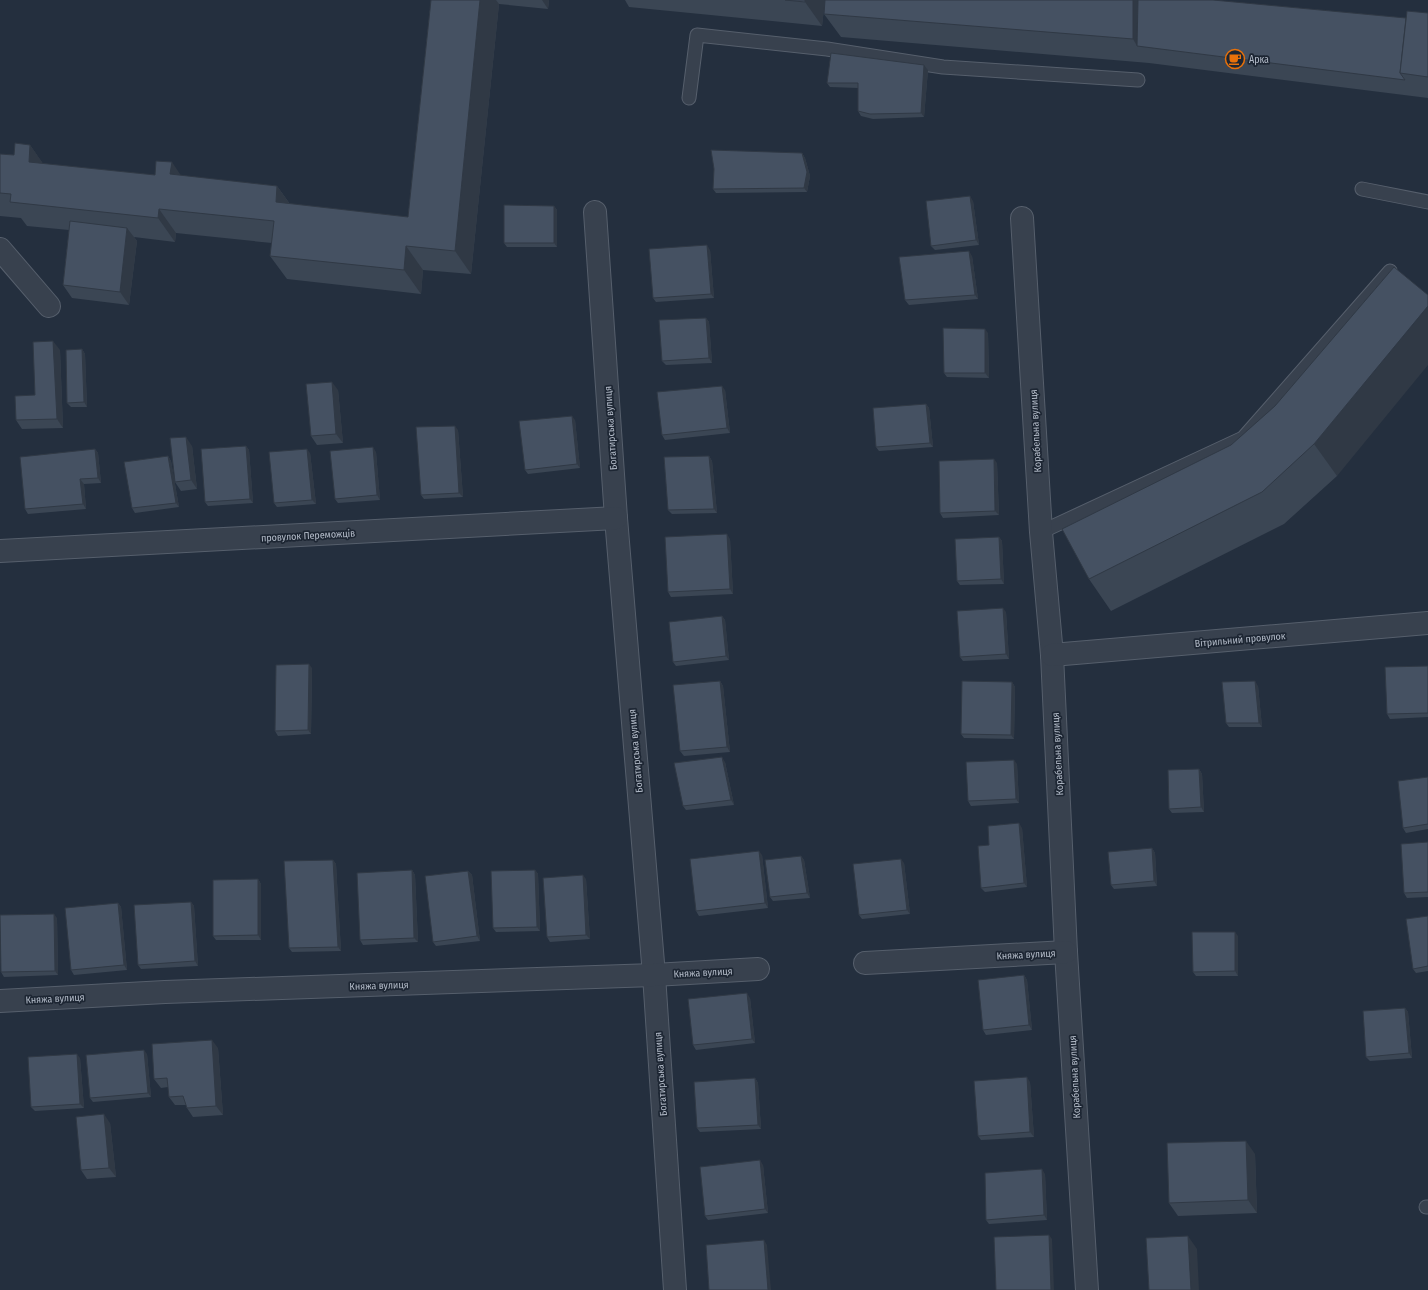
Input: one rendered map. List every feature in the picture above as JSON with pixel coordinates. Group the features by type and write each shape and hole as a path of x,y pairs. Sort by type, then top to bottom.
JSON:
{"street":[{"name":"Богатирська вулиця","path":"595,212 616,518 654,975 675,1290"},
{"name":"Корабельна вулиця","path":"1022,218 1041,532 1052,655 1066,952 1087,1290"},
{"path":"0,249 49,306"},
{"name":"провулок Переможців","path":"0,551 616,518"},
{"name":"Вітрильний провулок","path":"1052,655 1428,623"},
{"name":"Княжа вулиця","path":"865,963 1066,952"},
{"name":"Княжа вулиця","path":"0,1001 165,992 654,975 758,969"}],"lane":[{"path":"688,98 697,35 827,49 943,66 1138,80"},
{"path":"1362,189 1428,202"},
{"path":"1041,532 1243,438 1390,271"}],"building":[{"path":"431,0 480,0 455,251 406,246 404,270 270,256 274,221 159,209 158,218 10,202 11,194 0,193 0,154 14,155 15,143 30,145 29,162 155,175 156,161 172,162 170,174 277,186 276,202 408,217"},
{"path":"785,0 805,0 805,2"},
{"path":"825,0 1133,0 1133,39 824,14"},
{"path":"1138,0 1213,0 1406,18 1400,73 1405,80 1137,46"},
{"path":"1407,11 1428,13 1428,77 1400,73"},
{"path":"831,53 924,65 921,113 870,114 858,111 858,83 827,83"},
{"path":"711,150 802,153 807,172 804,188 713,189 714,169"},
{"path":"970,196 976,240 931,246 926,201"},
{"path":"504,205 554,206 554,243 504,243"},
{"path":"70,221 127,228 120,292 63,285"},
{"path":"707,245 711,294 653,298 649,249"},
{"path":"969,251 975,295 905,300 899,257"},
{"path":"1394,267 1428,295 1428,306 1314,444 1262,492 1089,579 1062,529 1231,445 1275,406"},
{"path":"706,318 709,358 662,361 659,320"},
{"path":"943,328 985,329 985,373 944,373"},
{"path":"53,341 57,419 16,420 15,396 35,395 33,342"},
{"path":"82,349 84,402 67,403 66,350"},
{"path":"332,382 336,434 311,436 306,384"},
{"path":"722,386 727,428 662,435 657,392"},
{"path":"926,404 930,443 876,447 873,408"},
{"path":"572,416 577,464 525,470 519,421"},
{"path":"455,426 459,493 421,495 416,427"},
{"path":"186,437 191,480 175,482 170,438"},
{"path":"246,446 250,499 205,502 201,449"},
{"path":"373,447 377,495 335,499 330,451"},
{"path":"95,449 98,478 80,479 83,504 25,509 20,457"},
{"path":"307,449 312,500 274,503 269,452"},
{"path":"168,456 176,503 132,508 124,462"},
{"path":"709,456 714,509 668,510 664,457"},
{"path":"994,459 995,511 940,513 939,461"},
{"path":"727,534 730,589 668,592 665,537"},
{"path":"999,537 1001,579 957,581 955,539"},
{"path":"1003,608 1006,654 960,657 957,611"},
{"path":"722,616 726,656 673,662 669,622"},
{"path":"309,664 308,730 275,731 276,665"},
{"path":"1428,666 1428,713 1387,714 1385,667"},
{"path":"720,681 727,747 680,751 673,685"},
{"path":"962,681 1012,682 1011,735 961,734"},
{"path":"1255,681 1259,723 1226,723 1222,682"},
{"path":"722,757 731,800 683,806 674,763"},
{"path":"1014,760 1016,799 968,801 966,762"},
{"path":"1199,769 1201,807 1169,809 1168,770"},
{"path":"1428,777 1428,824 1403,828 1398,781"},
{"path":"1019,823 1024,883 981,888 978,846 989,845 988,826"},
{"path":"1428,842 1428,892 1404,893 1401,844"},
{"path":"1152,848 1154,881 1111,885 1108,852"},
{"path":"759,851 765,903 696,911 690,859"},
{"path":"801,856 807,893 770,897 765,860"},
{"path":"901,859 907,910 859,915 853,864"},
{"path":"333,860 338,947 289,948 284,861"},
{"path":"412,870 414,938 360,940 357,873"},
{"path":"535,870 537,927 493,928 491,871"},
{"path":"468,871 477,936 433,942 425,876"},
{"path":"583,875 586,935 547,937 543,878"},
{"path":"258,879 258,935 213,936 213,880"},
{"path":"191,902 195,961 138,965 134,905"},
{"path":"118,903 124,965 71,970 65,908"},
{"path":"54,914 55,971 1,972 0,915"},
{"path":"1428,916 1428,966 1413,969 1406,919"},
{"path":"1192,932 1235,932 1235,971 1193,972"},
{"path":"1024,975 1029,1025 983,1030 978,980"},
{"path":"747,993 752,1039 693,1045 688,999"},
{"path":"1405,1008 1409,1053 1366,1057 1363,1011"},
{"path":"212,1040 216,1106 187,1108 183,1096 169,1097 167,1078 154,1079 152,1044"},
{"path":"144,1050 148,1093 90,1098 86,1055"},
{"path":"77,1054 80,1104 31,1107 28,1057"},
{"path":"1027,1077 1030,1132 978,1136 974,1081"},
{"path":"755,1078 758,1125 697,1128 694,1082"},
{"path":"104,1114 109,1168 81,1170 76,1117"},
{"path":"1246,1141 1248,1200 1169,1203 1167,1143"},
{"path":"760,1160 765,1209 705,1216 700,1167"},
{"path":"1042,1169 1044,1215 986,1220 985,1173"},
{"path":"1049,1235 1051,1290 996,1290 994,1237"},
{"path":"1188,1236 1191,1290 1149,1290 1146,1238"},
{"path":"764,1240 768,1290 709,1290 706,1245"}],"place":[{"name":"Арка","path":"1235,59"}]}
